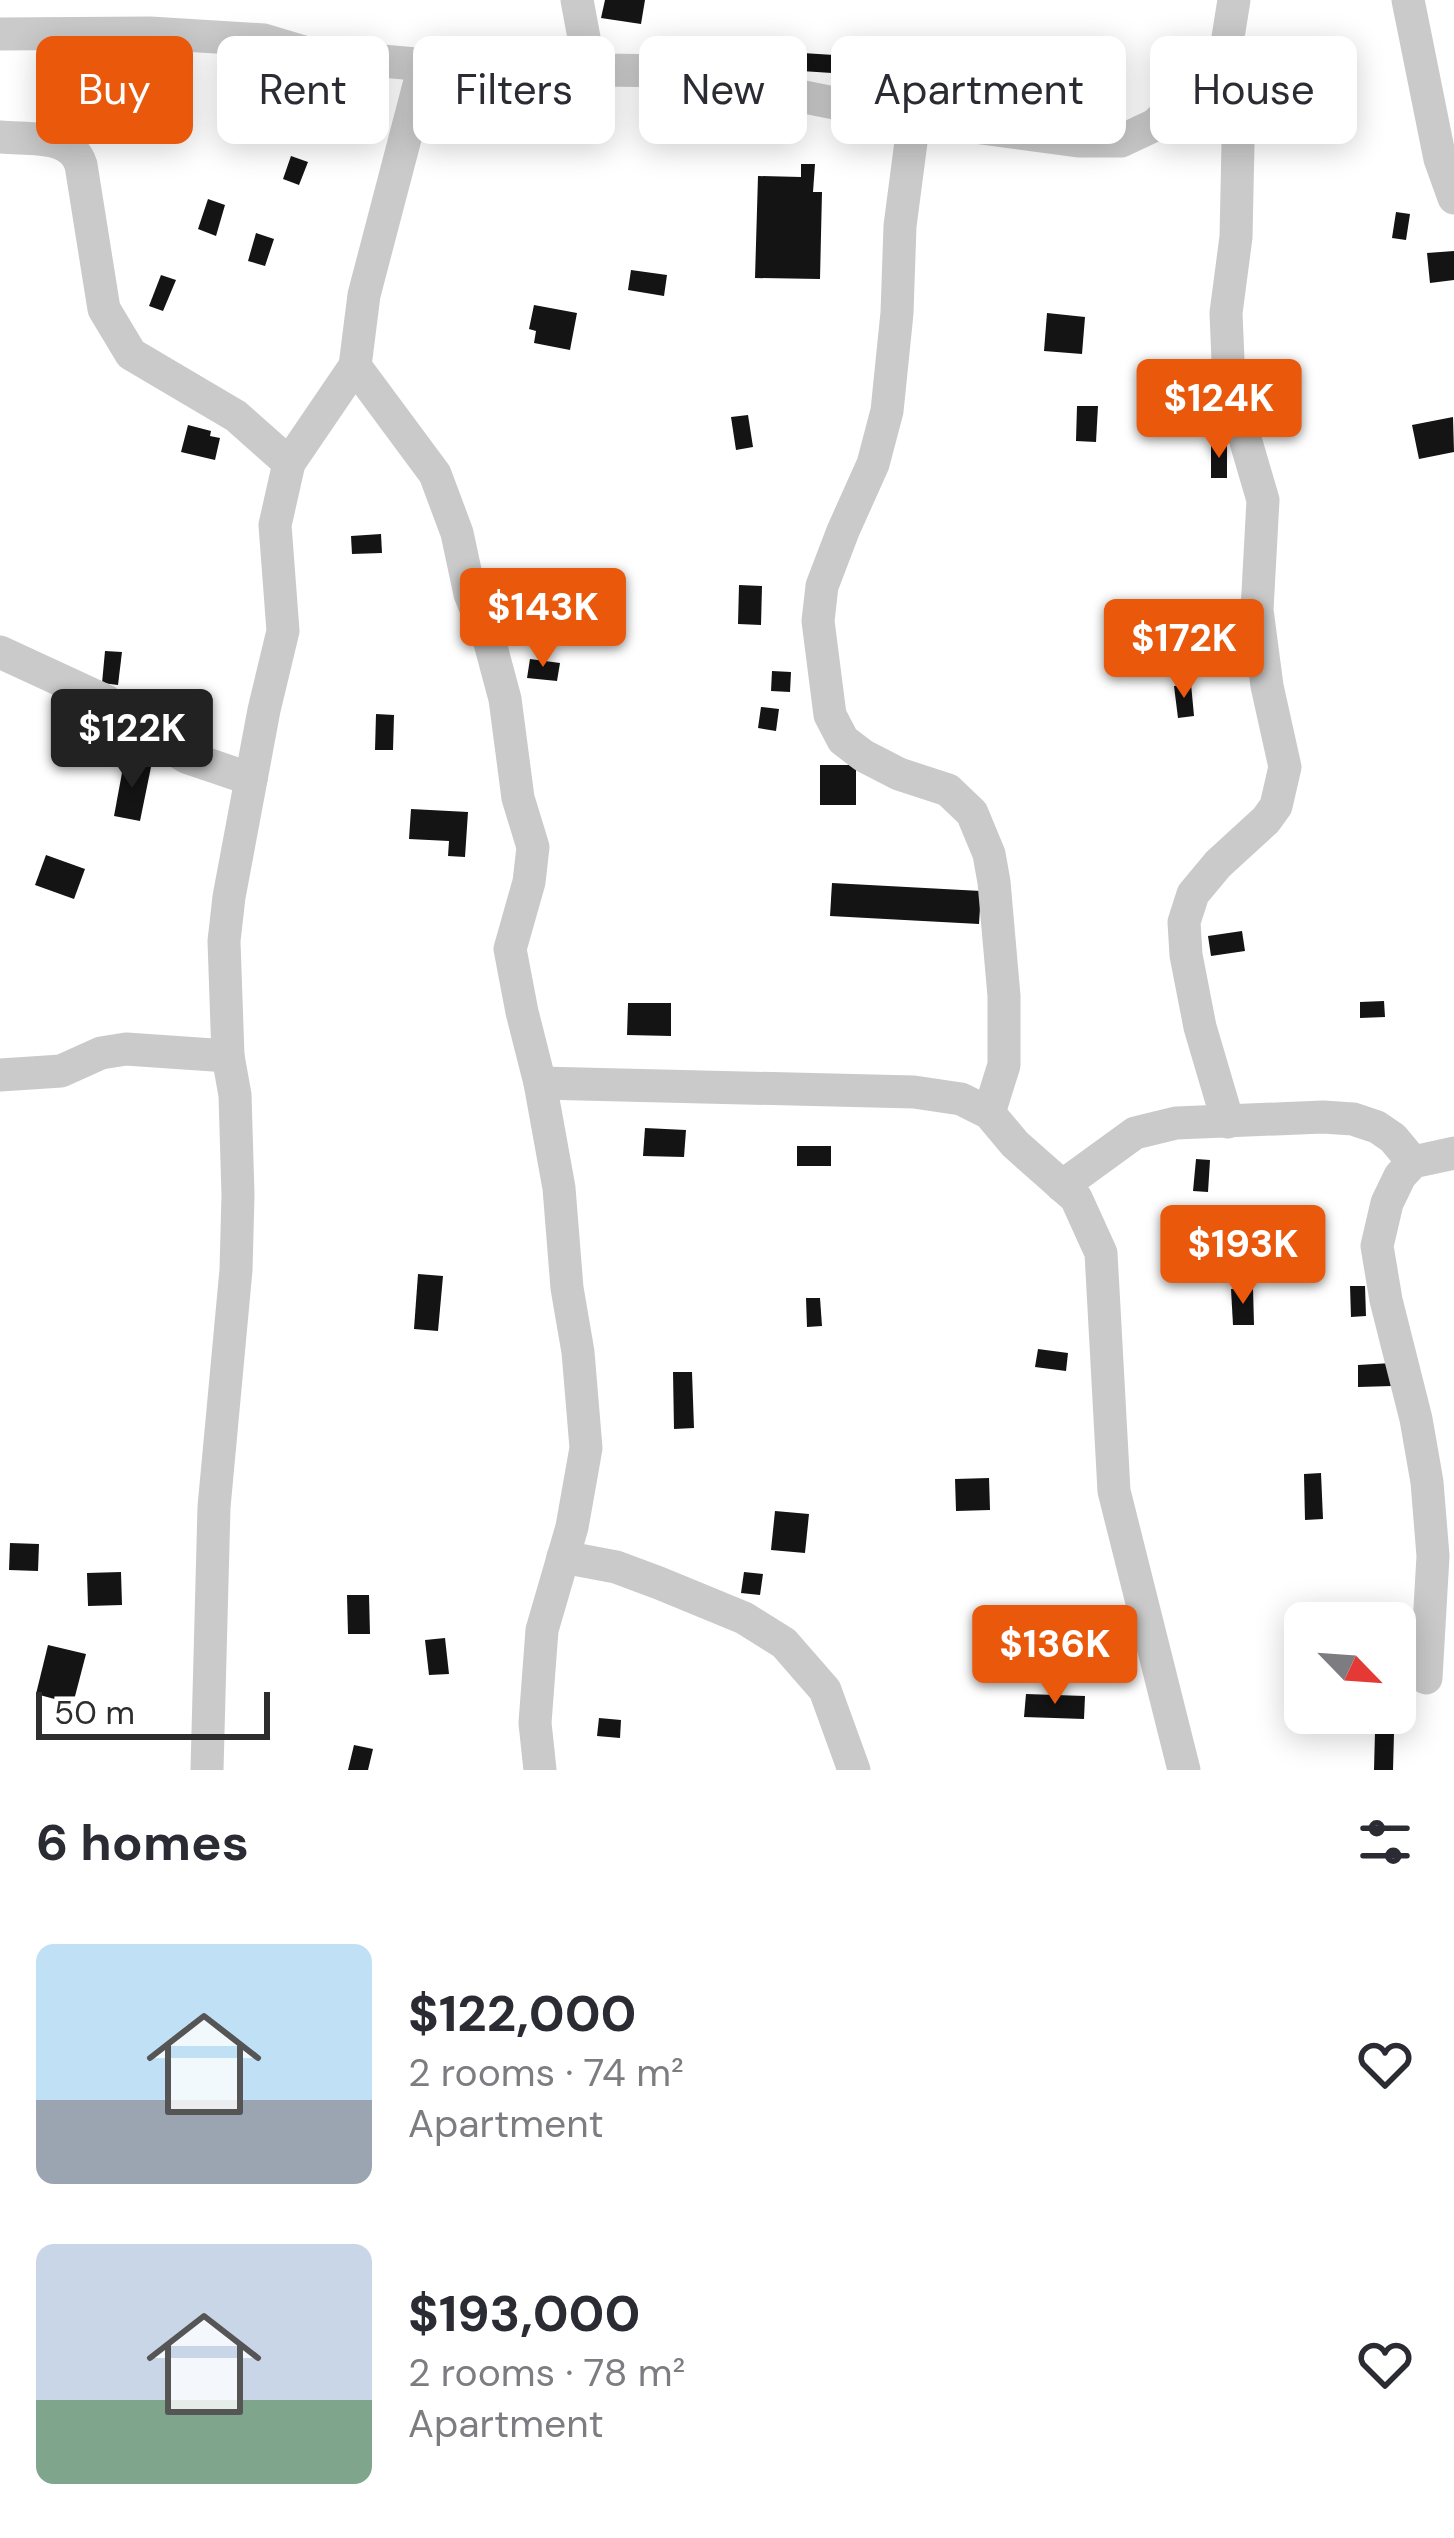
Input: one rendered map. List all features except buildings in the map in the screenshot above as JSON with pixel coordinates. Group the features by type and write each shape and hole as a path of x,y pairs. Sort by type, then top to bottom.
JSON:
{"street":[{"path":"577,0 584,36"},
{"path":"1228,36 1234,0"},
{"path":"1408,0 1440,159 1454,198"},
{"path":"0,34 149,33 264,40 349,62 413,65"},
{"path":"615,70 675,71 831,102"},
{"path":"206,1770 214,1507 236,1270 235,1095 228,1056 224,940 251,779 283,631 275,525 289,463 355,366 364,295 413,108"},
{"path":"0,137 65,143 77,152 104,309 131,354 236,416 289,463"},
{"path":"911,144 887,411 873,464 822,586 818,621 830,715 843,740 899,774 948,790 972,813 989,854 1004,1019 1004,1065 989,1114"},
{"path":"1228,1122 1200,1027 1184,922 1193,894 1218,863 1267,820 1276,806 1285,767 1257,610 1263,500 1229,384 1226,313 1238,144"},
{"path":"355,366 435,474 457,532 470,594 505,699 518,798 533,847 529,882 510,949 559,1188 586,1448 572,1527 542,1630 535,1723 540,1770"},
{"path":"0,652 106,701 135,726 186,757 251,779"},
{"path":"0,1075 61,1071 100,1053 126,1049 228,1056"},
{"path":"540,1083 914,1092 961,1099 989,1114 1076,1198 1101,1253 1114,1491 1184,1770"},
{"path":"1062,1186 1135,1133 1176,1123 1354,1119 1393,1138 1413,1162"},
{"path":"1426,1678 1433,1556 1427,1482 1377,1246 1400,1175 1413,1162 1454,1153"},
{"path":"562,1557 616,1567 659,1582 744,1618 784,1643 825,1690 854,1770"}]}
